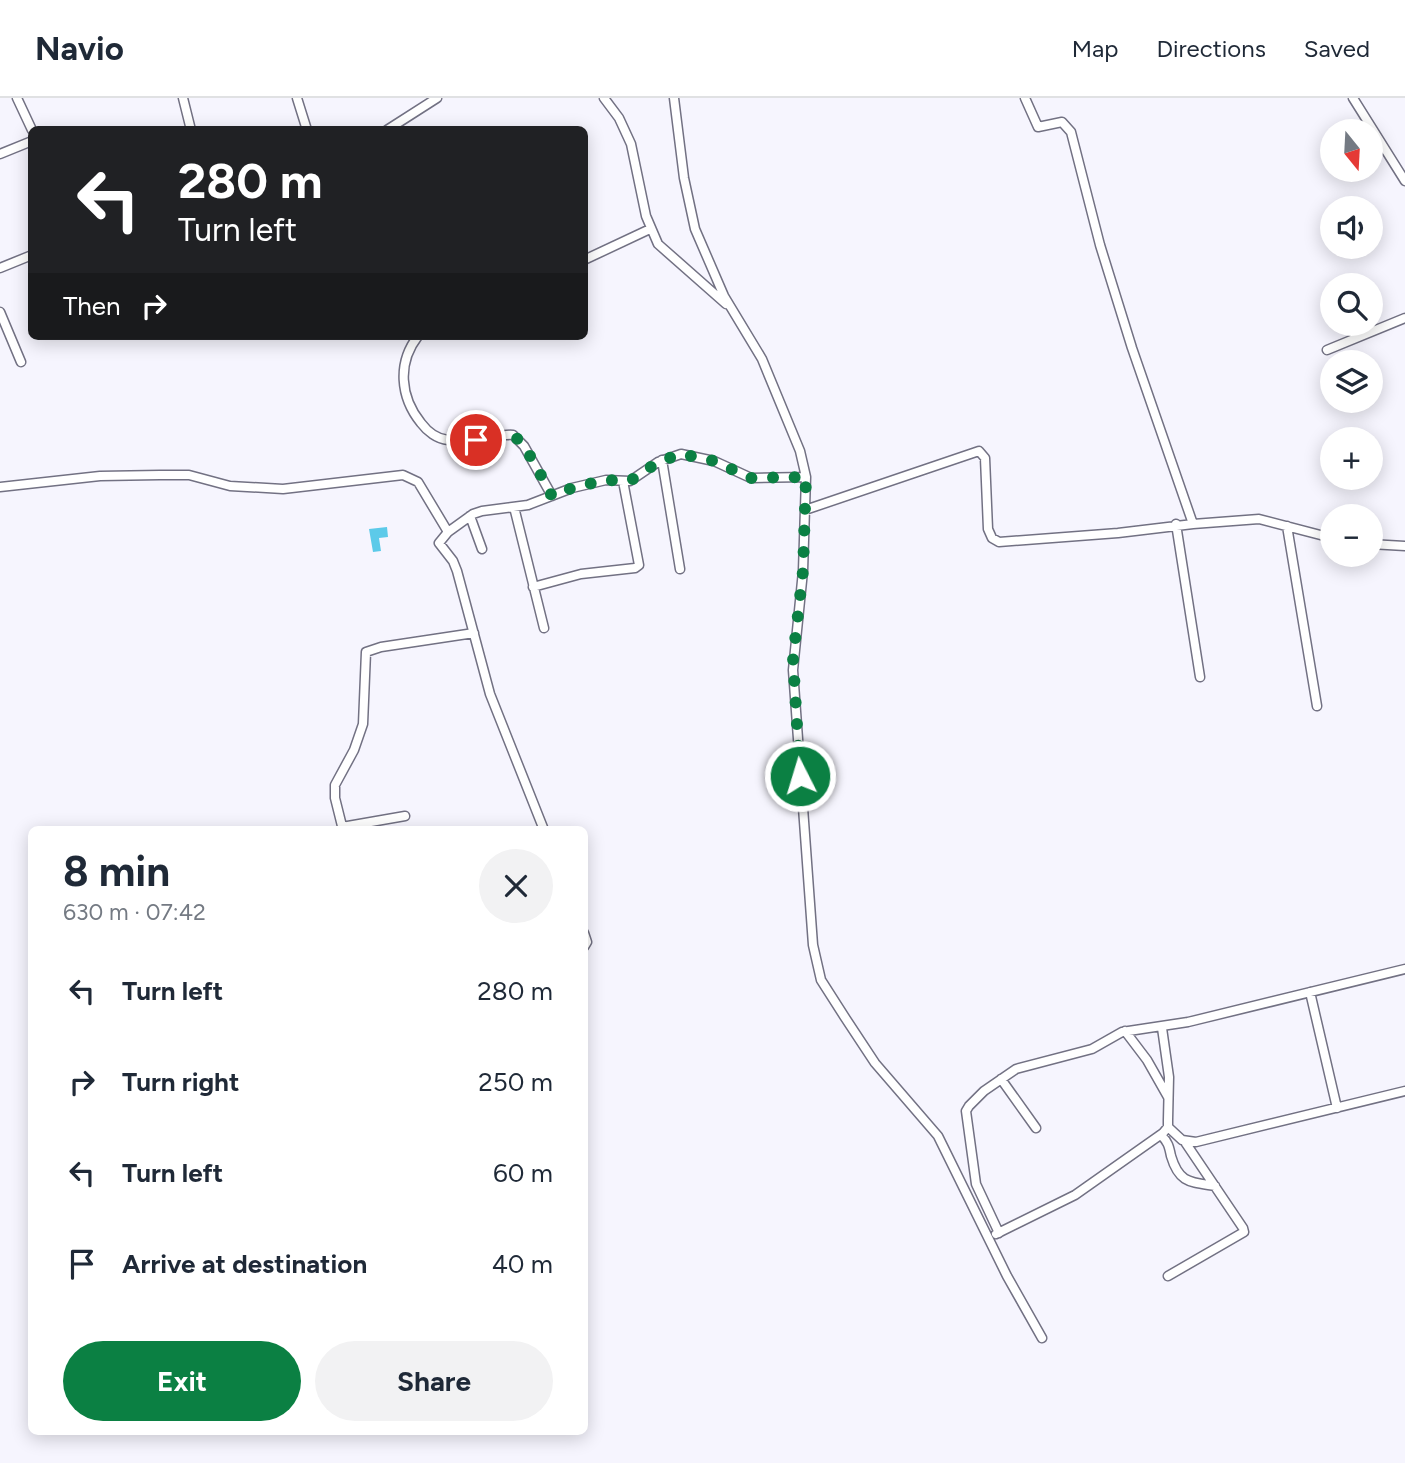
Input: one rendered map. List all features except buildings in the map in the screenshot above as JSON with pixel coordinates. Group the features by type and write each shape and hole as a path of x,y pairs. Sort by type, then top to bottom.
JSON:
{"street":[{"path":"18,98 30,126"},
{"path":"183,98 190,126"},
{"path":"297,98 306,126"},
{"path":"393,126 437,98"},
{"path":"604,98 619,118 631,144 650,229 664,250 732,308"},
{"path":"674,98 684,178 695,229 724,296 762,359 796,442 806,477 803,571 793,677 813,945 817,967 826,989 875,1063 938,1136 1007,1276 1042,1338"},
{"path":"1025,98 1038,127 1062,122 1071,132 1100,245 1132,348 1193,524"},
{"path":"1353,98 1405,181"},
{"path":"0,153 28,142"},
{"path":"588,258 650,229"},
{"path":"0,268 28,256"},
{"path":"0,312 21,362"},
{"path":"1327,350 1405,318"},
{"path":"416,340 406,360 403,379 412,410 423,426 445,440 469,441 513,435 524,446 552,496"},
{"path":"806,510 979,451 985,458 988,529 992,538 999,542 1118,533 1176,524 1259,519 1320,535"},
{"path":"542,826 495,708 457,571 439,543 448,532 470,516 490,509 528,505 572,488 606,480 634,479 662,460 681,454 704,458 758,479 806,477"},
{"path":"662,460 680,569"},
{"path":"0,486 100,475 179,475 230,486 283,489 403,475 418,482 448,532"},
{"path":"533,587 581,574 635,568 639,565 623,481"},
{"path":"514,507 544,628"},
{"path":"470,516 482,549"},
{"path":"1176,524 1200,677"},
{"path":"1287,526 1317,706"},
{"path":"1383,545 1405,546"},
{"path":"342,826 335,798 335,785 354,750 363,724 366,652 381,647 474,633"},
{"path":"353,826 405,816"},
{"path":"999,1233 976,1184 966,1115 969,1106 1001,1079 1020,1067 1092,1049 1125,1031 1162,1028 1405,969"},
{"path":"1310,992 1336,1108"},
{"path":"990,1238 1075,1195 1161,1135 1168,1127 1169,1069 1162,1028"},
{"path":"1125,1031 1147,1060 1169,1100"},
{"path":"1001,1079 1036,1128"},
{"path":"1185,1142 1204,1141 1405,1091"},
{"path":"1168,1127 1185,1142 1244,1233 1168,1276"},
{"path":"1161,1135 1168,1143 1177,1173 1188,1182 1215,1186"}],"water":[{"path":"387,527 388,537 379,538 381,551 373,552 369,529"}],"route":[{"path":"476,440 505,434 516,437 524,446 552,496 572,488 611,479 630,481 665,458 681,454 714,461 751,478 765,480 806,477 803,571 793,658 800,776"}]}
